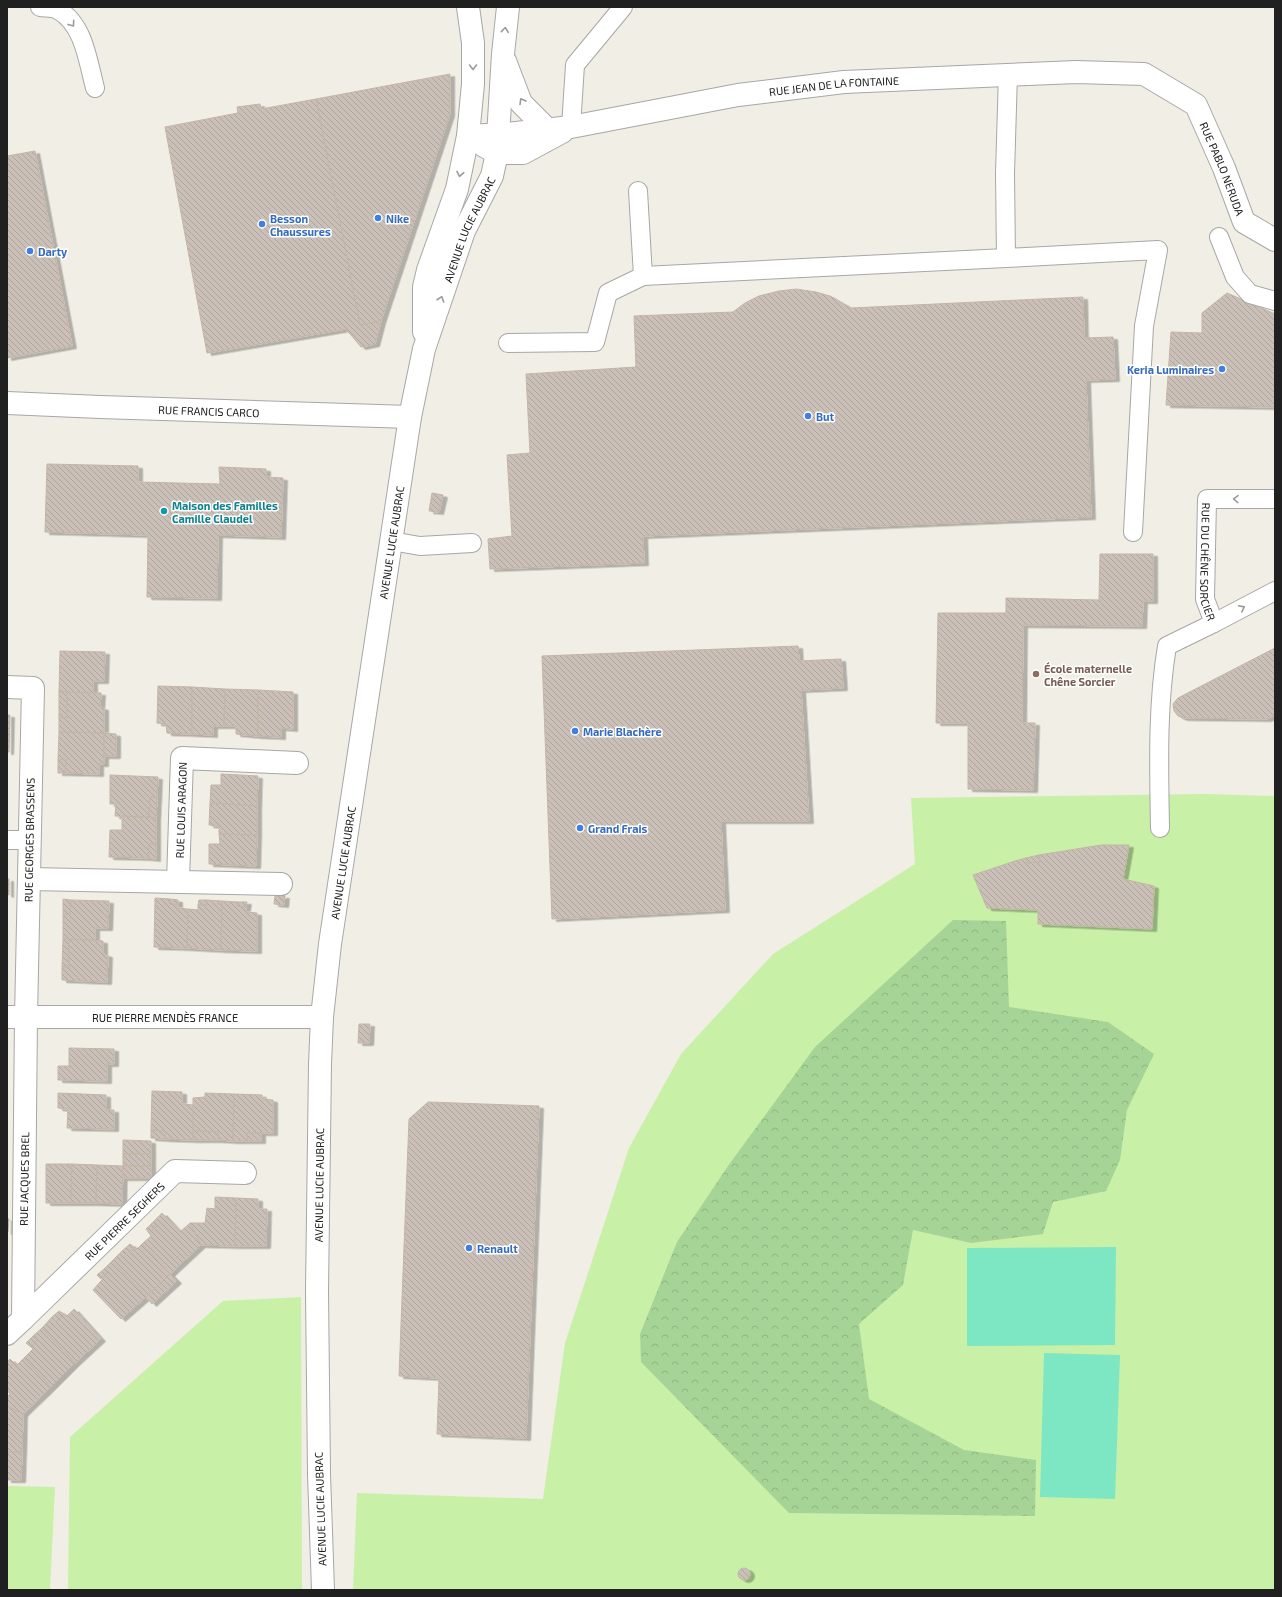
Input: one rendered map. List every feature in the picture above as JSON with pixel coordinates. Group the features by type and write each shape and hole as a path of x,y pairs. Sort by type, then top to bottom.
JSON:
{"street":[{"name":"AVENUE LUCIE AUBRAC","path":"424,349 424,287 428,270 457,190 468,136 473,84 473,43 468,7"},
{"name":"AVENUE LUCIE AUBRAC","path":"322,1590 317,1291 320,1064 322,1017 330,944 410,417 424,349 464,231 492,176 497,144 503,54 508,7"},
{"path":"503,54 521,103 548,130"},
{"name":"RUE JEAN DE LA FONTAINE","path":"497,144 548,130 571,127 738,95 836,83 1076,72 1144,74 1196,105"},
{"name":"RUE PABLO NERUDA","path":"1196,105 1224,168 1244,222 1275,240"},
{"path":"468,136 523,153 571,127"},
{"name":"RUE FRANCIS CARCO","path":"7,403 410,417"},
{"name":"RUE GEORGES BRASSENS","path":"7,687 33,688 28,879 16,1017"},
{"name":"RUE LOUIS ARAGON","path":"178,881 182,758 297,763"},
{"path":"28,879 281,884"},
{"name":"RUE PIERRE MENDÈS FRANCE","path":"16,1017 322,1017"},
{"name":"RUE JACQUES BREL","path":"16,1017 23,1319"},
{"name":"RUE PIERRE SEGHERS","path":"23,1319 175,1170 245,1173"},
{"path":"7,1334 23,1319"}],"lane":[{"path":"40,7 57,9 73,22 83,45 95,88"},
{"path":"571,127 575,65 622,7"},
{"path":"1006,258 1005,174 1008,74"},
{"path":"638,191 643,276"},
{"path":"1219,237 1236,277 1250,294 1275,301"},
{"path":"508,343 595,342 608,293 643,276 1125,253 1158,250 1144,326 1133,532"},
{"name":"RUE DU CHÊNE SORCIER","path":"1275,499 1207,499 1205,599 1214,623 1275,591"},
{"path":"391,541 420,546 472,543"},
{"path":"1160,828 1159,755 1162,678 1167,646 1214,623"},
{"path":"7,840 29,840"}],"green space":[{"path":"1206,794 1275,796 1275,1590 353,1590 357,1493 543,1499 565,1343 629,1148 681,1054 773,954 915,864 911,798"},
{"path":"953,920 1006,921 1009,1007 1108,1022 1154,1054 1127,1110 1120,1160 1106,1191 1053,1202 1043,1234 971,1243 913,1230 903,1285 859,1324 869,1399 964,1450 1036,1460 1035,1516 789,1513 641,1362 640,1334 677,1242 728,1166 815,1047"},
{"path":"1116,1247 1115,1345 967,1346 967,1248"},
{"path":"301,1297 302,1590 68,1590 70,1437 223,1301"},
{"path":"1044,1353 1120,1355 1115,1499 1040,1497"},
{"path":"7,1486 55,1487 50,1590 7,1590"}],"building":[{"name":"Nike","path":"450,74 450,114 381,321 360,325 316,99"},
{"name":"Besson Chaussures","path":"316,99 360,325 381,321 375,344 361,347 346,329 207,353 165,127 238,113 237,107 260,104 261,109"},
{"name":"Darty","path":"35,151 72,346 7,358 7,156"},
{"name":"But","path":"796,289 830,296 851,308 1083,297 1084,338 1113,337 1115,379 1086,380 1091,517 643,536 644,563 490,569 488,539 512,536 507,455 530,453 526,374 636,367 634,316 733,312 745,303 759,296"},
{"name":"Keria Luminaires","path":"1227,293 1275,314 1275,407 1166,405 1171,332 1202,333 1202,313"},
{"name":"Maison des Familles Camille Claudel","path":"47,464 138,466 138,482 220,484 219,467 266,469 266,477 283,478 281,537 218,535 217,598 147,597 148,535 45,532"},
{"path":"432,493 443,495 439,512 429,511"},
{"path":"1100,554 1153,554 1153,601 1143,601 1142,626 1023,625 1022,723 1035,723 1033,790 968,789 968,723 936,723 938,613 1006,613 1006,598 1099,600"},
{"path":"798,646 799,661 841,659 843,688 801,690 809,821 721,821 725,910 552,919 542,656"},
{"path":"1275,648 1275,715 1267,719 1183,718 1178,716 1174,711 1173,704 1178,698"},
{"path":"60,651 105,652 104,681 93,681 93,693 59,692"},
{"path":"158,686 192,687 192,734 167,733 166,724 157,723"},
{"path":"192,687 225,689 224,726 213,726 213,735 192,734"},
{"path":"225,689 258,690 258,736 236,734 236,726 224,726"},
{"path":"258,690 293,692 293,729 281,728 281,737 258,736"},
{"path":"59,692 67,692 67,718 59,718"},
{"path":"67,692 101,693 100,707 104,708 104,733 59,732 59,718 67,718"},
{"path":"7,715 10,715 9,752 7,752"},
{"path":"59,732 104,733 104,764 99,764 99,774 65,773 66,760 58,760"},
{"path":"104,733 116,734 116,756 104,756"},
{"path":"58,760 66,760 65,773 58,773"},
{"path":"221,774 258,776 257,806 210,803 211,785 221,785"},
{"path":"110,775 158,777 157,798 150,797 149,817 115,816 116,804 110,804"},
{"path":"150,797 157,798 156,818 149,817"},
{"path":"210,803 257,806 257,835 219,834 219,826 209,825"},
{"path":"122,816 156,818 156,844 149,844 148,858 109,857 110,830 122,830"},
{"path":"219,834 257,835 256,866 209,864 209,844 220,844"},
{"path":"149,844 156,844 156,859 148,858"},
{"path":"1101,845 1129,845 1123,879 1154,886 1152,929 1038,924 1038,910 987,908 973,875 1026,858 1027,863 1040,862 1039,855"},
{"path":"1039,855 1040,862 1027,863 1026,858"},
{"path":"7,879 9,879 9,895 7,894"},
{"path":"275,896 285,896 284,905 274,904"},
{"path":"155,898 170,899 170,904 178,904 178,908 188,909 187,948 154,947"},
{"path":"63,899 71,900 70,914 63,915"},
{"path":"170,899 178,900 178,904 170,904"},
{"path":"71,900 109,901 108,928 95,928 95,940 63,939 63,915 70,914"},
{"path":"199,900 207,900 207,905 198,905"},
{"path":"207,900 222,901 221,950 187,948 188,909 198,910 198,905 207,905"},
{"path":"222,901 238,902 238,906 246,907 246,912 257,913 257,951 221,950"},
{"path":"238,902 247,902 246,907 238,906"},
{"path":"63,939 69,939 69,967 62,967"},
{"path":"69,939 103,941 103,954 108,955 107,982 62,980 62,967 69,967"},
{"path":"359,1024 370,1024 369,1043 358,1043"},
{"path":"69,1048 114,1049 114,1064 107,1064 107,1081 58,1080 58,1066 69,1066"},
{"path":"152,1091 182,1092 182,1104 194,1105 193,1140 165,1139 165,1131 151,1130"},
{"path":"58,1093 106,1095 106,1110 114,1110 114,1129 67,1128 68,1109 58,1108"},
{"path":"205,1093 234,1094 233,1141 218,1140 218,1132 193,1131 193,1098 205,1097"},
{"path":"234,1094 262,1095 262,1099 273,1100 273,1133 247,1133 248,1141 233,1141"},
{"name":"Renault","path":"428,1102 539,1106 526,1438 437,1434 439,1378 399,1376 409,1119"},
{"path":"151,1130 165,1131 165,1139 151,1138"},
{"path":"193,1131 218,1132 218,1140 193,1140"},
{"path":"247,1133 261,1133 261,1141 248,1141"},
{"path":"123,1140 151,1141 151,1154 123,1154"},
{"path":"123,1154 151,1154 151,1166 123,1166"},
{"path":"46,1164 72,1164 71,1203 46,1203"},
{"path":"72,1164 97,1165 96,1203 71,1203"},
{"path":"97,1165 123,1166 122,1204 96,1203"},
{"path":"123,1166 151,1166 151,1178 123,1178"},
{"path":"215,1197 236,1198 235,1246 201,1245 190,1223 205,1223 207,1208 215,1209"},
{"path":"236,1198 258,1199 258,1209 267,1209 266,1246 235,1246"},
{"path":"162,1213 180,1232 190,1223 201,1245 170,1274 142,1244 151,1236 149,1233 157,1226 153,1222"},
{"path":"7,1218 9,1219 8,1232 7,1232"},
{"path":"153,1222 157,1226 149,1233 146,1229"},
{"path":"130,1244 134,1247 126,1255 122,1251"},
{"path":"142,1244 170,1274 146,1297 112,1261 122,1251 126,1255 134,1247 136,1250"},
{"path":"112,1261 146,1297 121,1319 93,1290 108,1273 104,1269"},
{"path":"104,1269 108,1273 101,1279 97,1275"},
{"path":"170,1274 177,1281 152,1304 146,1297"},
{"path":"74,1309 101,1339 75,1363 42,1328 52,1317 56,1322 64,1314 66,1317"},
{"path":"59,1311 64,1314 56,1322 52,1317"},
{"path":"42,1328 75,1363 51,1387 24,1358 33,1349 31,1347 37,1340 33,1336"},
{"path":"33,1336 37,1340 31,1347 26,1343"},
{"path":"24,1358 51,1387 23,1414 7,1406 7,1397 10,1394 7,1390 7,1370 14,1363 17,1365"},
{"path":"10,1359 14,1363 7,1371 7,1362"},
{"path":"7,1406 23,1414 22,1452 7,1452"},
{"path":"7,1452 22,1452 21,1480 7,1480"},
{"path":"746,1568 749,1569 749,1579 742,1580 739,1579 738,1572 739,1569"}],"place":[{"name":"Nike","path":"378,218"},
{"name":"Besson Chaussures","path":"262,224"},
{"name":"Darty","path":"30,251"},
{"name":"Keria Luminaires","path":"1222,369"},
{"name":"But","path":"808,416"},
{"name":"Maison des Familles Camille Claudel","path":"164,511"},
{"name":"École maternelle Chêne Sorcier","path":"1036,674"},
{"name":"Marie Blachère","path":"575,731"},
{"name":"Grand Frais","path":"580,828"},
{"name":"Renault","path":"469,1248"}]}
